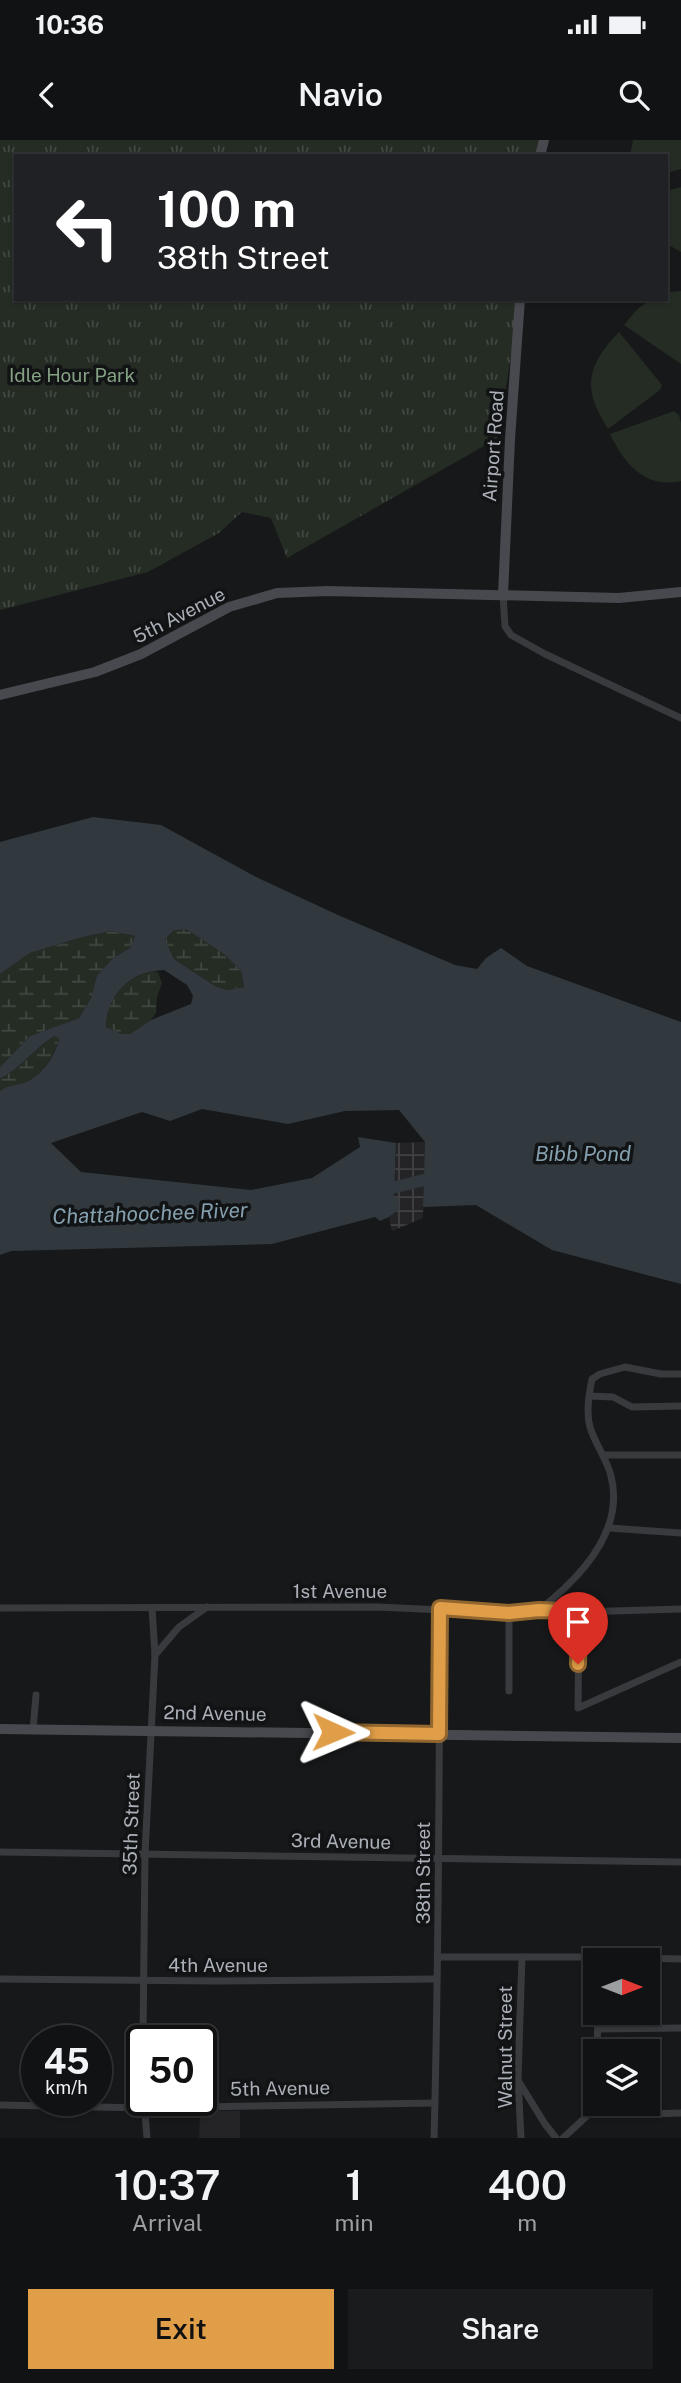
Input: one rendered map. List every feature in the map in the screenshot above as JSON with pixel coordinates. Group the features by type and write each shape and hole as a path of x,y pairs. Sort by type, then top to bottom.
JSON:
{"street":[{"name":"Airport Road","path":"503,596 520,301"},
{"name":"5th Avenue","path":"0,695 95,672 141,654 229,607 277,593 328,591 619,598 681,592"},
{"path":"503,596 505,626 511,635 545,654 681,718"},
{"path":"539,1610 572,1581 609,1528 613,1512 611,1477 589,1426 592,1379 625,1367 661,1374 681,1374"},
{"path":"590,1396 613,1397 632,1407 681,1406"},
{"path":"603,1455 681,1455"},
{"path":"609,1528 681,1533"},
{"path":"155,1655 179,1627 208,1607"},
{"name":"1st Avenue","path":"0,1608 440,1608 509,1613 539,1610 680,1610"},
{"name":"35th Street","path":"143,2025 145,1854 155,1655 152,1608"},
{"name":"38th Street","path":"434,2138 440,1608"},
{"path":"579,1612 578,1708 681,1662"},
{"path":"509,1613 509,1691"},
{"path":"33,1730 36,1695"},
{"name":"2nd Avenue","path":"0,1729 681,1738"},
{"name":"3rd Avenue","path":"0,1852 681,1862"},
{"name":"Walnut Street","path":"521,2138 517,2078 522,1957"},
{"path":"438,1958 583,1958"},
{"path":"660,1959 681,1959"},
{"name":"4th Avenue","path":"0,1979 436,1979"},
{"path":"598,2025 598,2039"},
{"path":"598,2029 681,2028"},
{"path":"517,2078 556,2138"},
{"name":"5th Avenue","path":"217,2104 435,2103"},
{"name":"5th Avenue","path":"0,2105 126,2104"},
{"path":"660,2114 681,2113"},
{"path":"145,2116 147,2138"},
{"path":"563,2138 587,2116"}],"shaded area":[{"path":"425,1142 423,1218 392,1231 389,1217 399,1209 394,1198 396,1143"},
{"path":"217,2111 240,2111 240,2138 199,2138 200,2116 217,2116"}],"green space":[{"name":"Idle Hour Park","path":"0,140 545,140 543,154 14,154 14,301 520,301 498,438 287,558 271,518 242,512 219,533 148,572 0,610"},
{"path":"633,140 681,140 681,169 668,173 668,154 630,154"},
{"path":"681,187 681,252 668,245 668,191"},
{"path":"681,291 681,364 624,325 642,306 653,301 668,301 668,292"},
{"path":"619,332 662,385 660,390 608,429 594,402 591,378 600,356"},
{"path":"674,411 679,415 681,423 681,481 656,481 629,464 610,434"},
{"path":"186,929 225,955 241,971 244,987 227,990 215,986 174,959 165,941 173,931"},
{"path":"111,931 135,936 130,948 113,958 97,975 91,998 79,1018 30,1036 0,1067 0,974 30,953"},
{"path":"152,971 158,972 162,983 157,997 156,1013 151,1020 130,1034 122,1034 106,1027 107,1015 118,990 132,979"},
{"path":"54,1036 59,1039 57,1045 43,1069 32,1079 0,1091 0,1079"}],"water":[{"path":"93,817 161,825 256,877 455,965 477,969 486,958 501,948 527,966 681,1022 681,1284 552,1250 476,1205 423,1207 425,1142 399,1110 345,1111 288,1124 202,1109 170,1121 142,1112 51,1143 81,1172 251,1190 312,1178 360,1147 358,1137 396,1143 394,1197 399,1198 399,1209 380,1221 375,1217 272,1244 11,1251 0,1255 0,1091 26,1082 38,1074 55,1052 59,1039 54,1036 0,1079 0,1067 30,1036 79,1018 91,998 97,975 113,958 130,948 135,936 111,931 79,938 30,953 0,974 0,842","holes":["186,929 225,955 241,971 244,987 227,990 215,986 174,959 165,940 173,931","164,970 187,985 193,996 191,1004 151,1020 130,1034 122,1034 106,1027 111,1004 123,986 141,975"]}],"waterway":[{"path":"380,1191 440,1176"}],"route":[{"path":"333,1732 439,1734 440,1608 509,1613 539,1610 579,1612 578,1664"}],"water label":[{"name":"Bibb Pond","path":"583,1153"},
{"name":"Chattahoochee River","path":"150,1213"}]}
